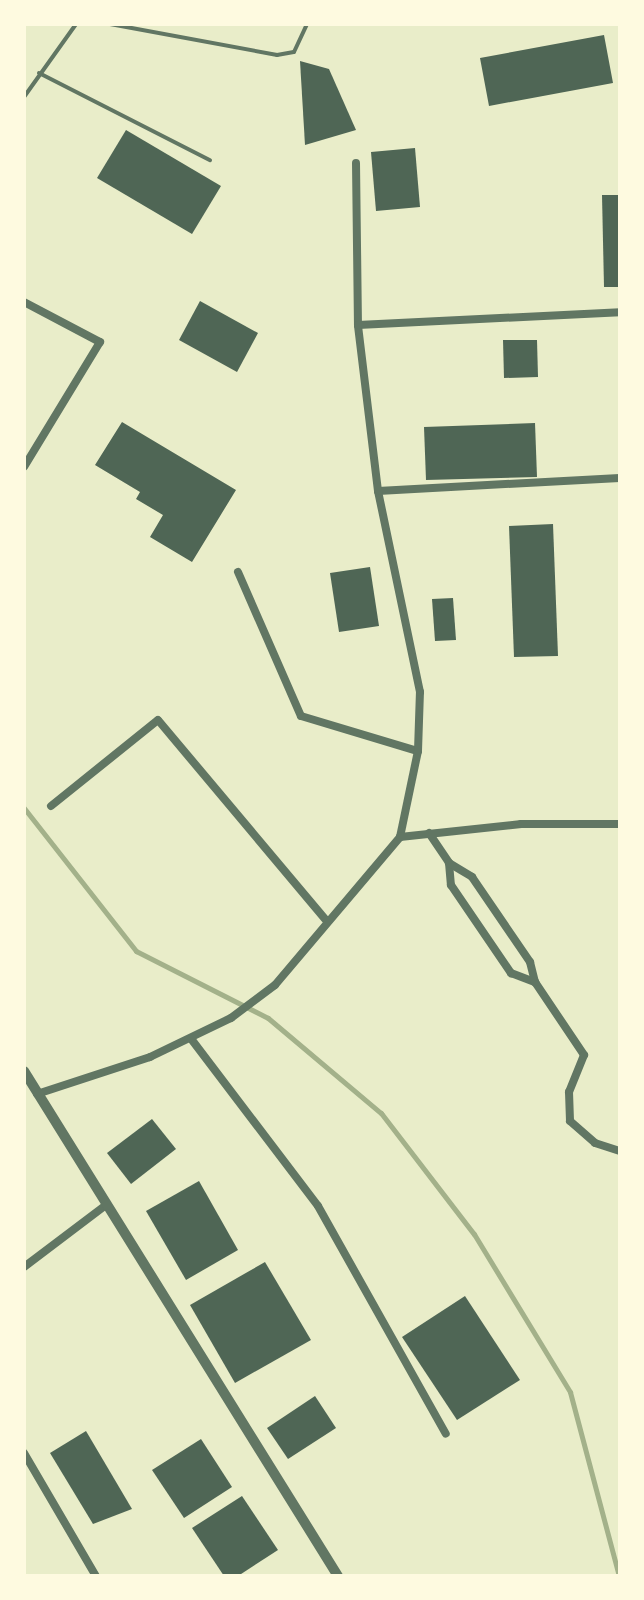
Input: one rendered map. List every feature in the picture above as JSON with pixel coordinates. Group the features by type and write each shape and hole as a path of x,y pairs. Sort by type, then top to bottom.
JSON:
{"street":[{"path":"37,1094 192,1040 231,1018 275,985 325,919 400,837 418,751 420,692 378,491 358,325 356,163"},
{"path":"24,302 100,342 24,467"},
{"path":"358,325 620,312"},
{"path":"378,491 620,478"},
{"path":"238,572 301,716 418,751"},
{"path":"51,806 158,720 325,919"},
{"path":"400,837 620,824"},
{"path":"429,833 449,863 472,877 530,962 535,982 584,1055 569,1092 570,1121 595,1143 620,1151"},
{"path":"449,863 451,885 511,973 535,982"},
{"path":"192,1040 318,1206 446,1434"},
{"path":"24,1071 338,1576"},
{"path":"24,1267 106,1205"},
{"path":"24,1453 96,1576"}],"lane":[{"path":"24,97 76,24"},
{"path":"110,24 277,55 294,52 307,24"},
{"path":"39,73 210,160"}],"building":[{"path":"604,35 613,83 489,106 480,58"},
{"path":"300,61 329,69 356,130 305,145"},
{"path":"126,130 221,186 192,234 97,178"},
{"path":"415,148 420,207 376,211 371,152"},
{"path":"602,195 620,195 620,287 604,287"},
{"path":"200,301 258,333 237,372 179,340"},
{"path":"503,340 537,340 538,377 504,378"},
{"path":"122,422 236,490 192,562 150,537 163,515 136,499 140,492 95,465"},
{"path":"535,423 537,477 426,480 424,427"},
{"path":"553,524 558,656 514,657 509,526"},
{"path":"370,567 379,626 339,632 330,573"},
{"path":"453,598 456,640 435,641 432,599"},
{"path":"152,1119 176,1149 131,1184 107,1153"},
{"path":"199,1181 238,1250 186,1280 146,1211"},
{"path":"265,1262 311,1340 235,1383 190,1305"},
{"path":"465,1296 520,1380 457,1420 402,1337"},
{"path":"315,1396 336,1428 288,1459 267,1428"},
{"path":"86,1431 132,1509 93,1524 50,1453"},
{"path":"201,1439 232,1487 184,1518 152,1470"},
{"path":"242,1496 278,1550 238,1576 224,1576 192,1528"}],"waterway":[{"path":"24,808 136,951 268,1018 381,1113 474,1234 570,1392 619,1576"}]}
